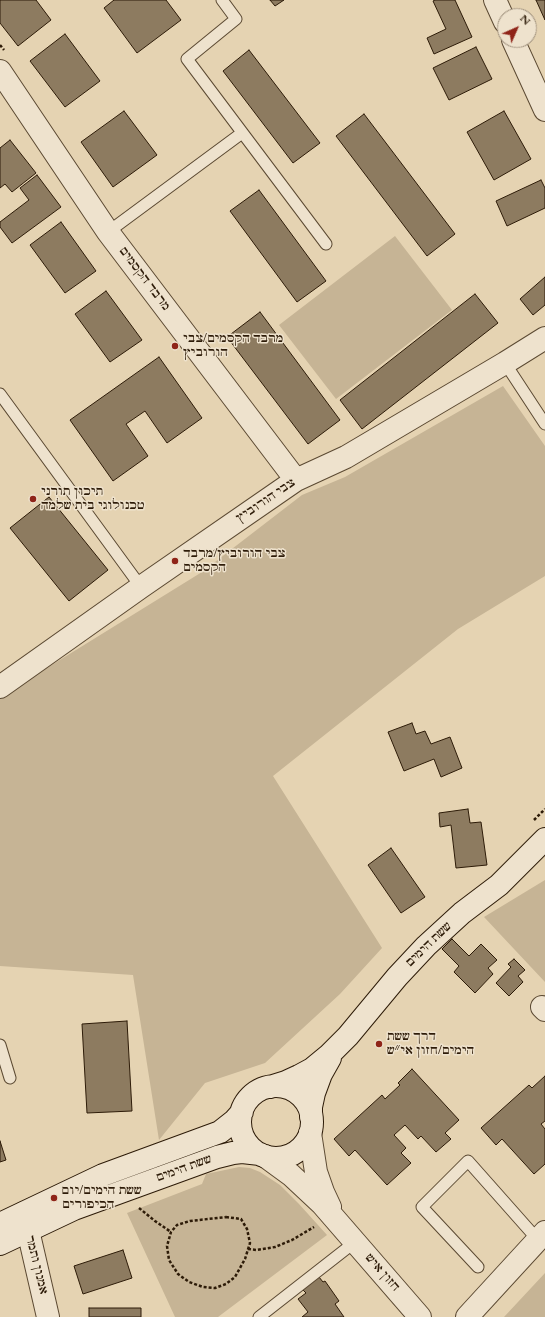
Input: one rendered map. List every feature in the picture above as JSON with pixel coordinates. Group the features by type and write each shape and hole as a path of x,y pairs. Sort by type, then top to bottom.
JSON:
{"street":[{"path":"517,48 545,110"},
{"name":"מרבד הקסמים","path":"0,71 108,232 296,480"},
{"name":"צבי הורוביץ","path":"0,687 296,480 346,457 545,338"},
{"name":"ששת הימים","path":"499,885 545,839"},
{"name":"ששת הימים","path":"270,1087 300,1076 335,1050 397,977 426,946 462,913 499,885 545,859"},
{"name":"ששת הימים","path":"311,1125 312,1100 316,1086 335,1050"},
{"path":"270,1087 281,1087 297,1094 305,1102 311,1125 301,1148 292,1154 276,1158 263,1155 251,1148 242,1133 240,1122 242,1112 247,1101 255,1093 270,1087"},
{"name":"ששת הימים","path":"0,1244 25,1222 103,1175 220,1132 234,1121 242,1112"},
{"name":"חזון איש","path":"311,1125 314,1162 319,1182 327,1202 349,1235"},
{"name":"ששת הימים","path":"0,1224 25,1222 74,1209 225,1155 242,1152 263,1155"},
{"name":"חזון איש","path":"263,1155 291,1175 329,1212 420,1317"},
{"name":"אמנון ותמר","path":"25,1222 48,1317"},
{"path":"467,1317 542,1236"}],"lane":[{"path":"222,0 236,19 187,59 326,244"},
{"path":"108,232 242,133"},
{"path":"505,363 545,424"},
{"path":"0,394 141,587"},
{"path":"0,1045 10,1078"},
{"path":"478,1268 422,1207 468,1161 542,1236"},
{"path":"259,1317 349,1235"}],"path":[{"path":"124,1191 140,1210 171,1232"},
{"path":"248,1250 267,1249 292,1240 316,1225 329,1212"},
{"path":"226,1218 241,1219 247,1229 250,1243 245,1259 234,1277 226,1284 215,1288 203,1287 189,1282 178,1274 169,1260 167,1246 171,1232 177,1224 190,1221 226,1218"}],"shaded area":[{"path":"395,236 452,310 336,399 279,325"},
{"path":"503,386 545,446 545,576 458,629 273,776 382,948 340,994 265,1063 205,1083 159,1140 133,975 0,966 0,697 202,572 302,495 345,477"},
{"path":"545,880 545,982 484,917"},
{"path":"239,1167 250,1168 260,1172 280,1185 327,1235 218,1317 175,1317 127,1213 202,1184 206,1174"},
{"path":"545,1273 545,1317 504,1317"}],"building":[{"path":"0,0 36,0 51,20 18,46 0,23"},
{"path":"114,0 166,0 181,20 137,53 104,8"},
{"path":"270,0 284,0 275,6"},
{"path":"455,0 472,37 434,54 427,38 446,29 433,1"},
{"path":"536,0 545,0 545,20"},
{"path":"65,34 100,81 65,107 30,61"},
{"path":"476,47 492,79 449,100 433,68"},
{"path":"249,50 320,143 293,163 223,71"},
{"path":"124,111 157,155 113,187 81,142"},
{"path":"504,111 531,159 494,180 467,132"},
{"path":"364,114 455,234 427,256 336,136"},
{"path":"10,140 36,173 12,192 5,184 0,188 0,148"},
{"path":"37,175 61,207 12,243 0,227 0,222 29,200 20,188"},
{"path":"541,180 545,188 545,208 507,226 496,201"},
{"path":"259,190 326,281 297,302 230,211"},
{"path":"61,222 96,271 65,293 30,245"},
{"path":"545,277 545,305 533,315 520,299"},
{"path":"106,291 142,340 110,362 75,314"},
{"path":"475,294 498,323 362,429 340,400"},
{"path":"260,312 340,420 308,444 227,337"},
{"path":"159,357 202,418 167,443 145,411 126,424 148,456 113,481 70,420"},
{"path":"49,497 108,570 69,601 10,528"},
{"path":"412,723 416,734 425,731 431,744 450,737 462,768 441,777 434,759 404,771 388,732"},
{"path":"468,809 470,823 481,822 487,865 456,868 451,825 440,827 439,813"},
{"path":"391,848 425,897 401,913 368,865"},
{"path":"452,939 469,956 481,944 497,960 488,968 493,974 475,993 454,972 459,966 442,949"},
{"path":"514,959 525,970 518,976 523,982 509,996 496,983 511,967 508,964"},
{"path":"127,1021 132,1111 87,1113 82,1024"},
{"path":"412,1069 459,1120 445,1133 451,1139 436,1152 421,1136 418,1139 405,1125 394,1135 406,1148 401,1153 411,1163 387,1185 355,1150 349,1156 334,1139 382,1095 385,1099 400,1085 398,1083"},
{"path":"545,1076 545,1121 541,1124 545,1129 545,1164 534,1174 502,1139 496,1145 481,1128 529,1085 532,1088"},
{"path":"0,1141 6,1160 0,1162"},
{"path":"123,1250 132,1278 83,1294 74,1266"},
{"path":"319,1277 323,1282 325,1281 339,1301 335,1304 344,1317 302,1317 308,1312 298,1299 306,1293 302,1289"},
{"path":"89,1308 141,1308 141,1317 89,1317"}],"place":[{"name":"מרבד הקסמים/צבי הורוביץ","path":"175,346"},
{"name":"תיכון תורני טכנולוגי בית שלמה","path":"33,499"},
{"name":"צבי הורוביץ/מרבד הקסמים","path":"175,561"},
{"name":"דרך ששת הימים/חזון אי״ש","path":"379,1044"},
{"name":"ששת הימים/יום הכיפורים","path":"54,1198"}]}
